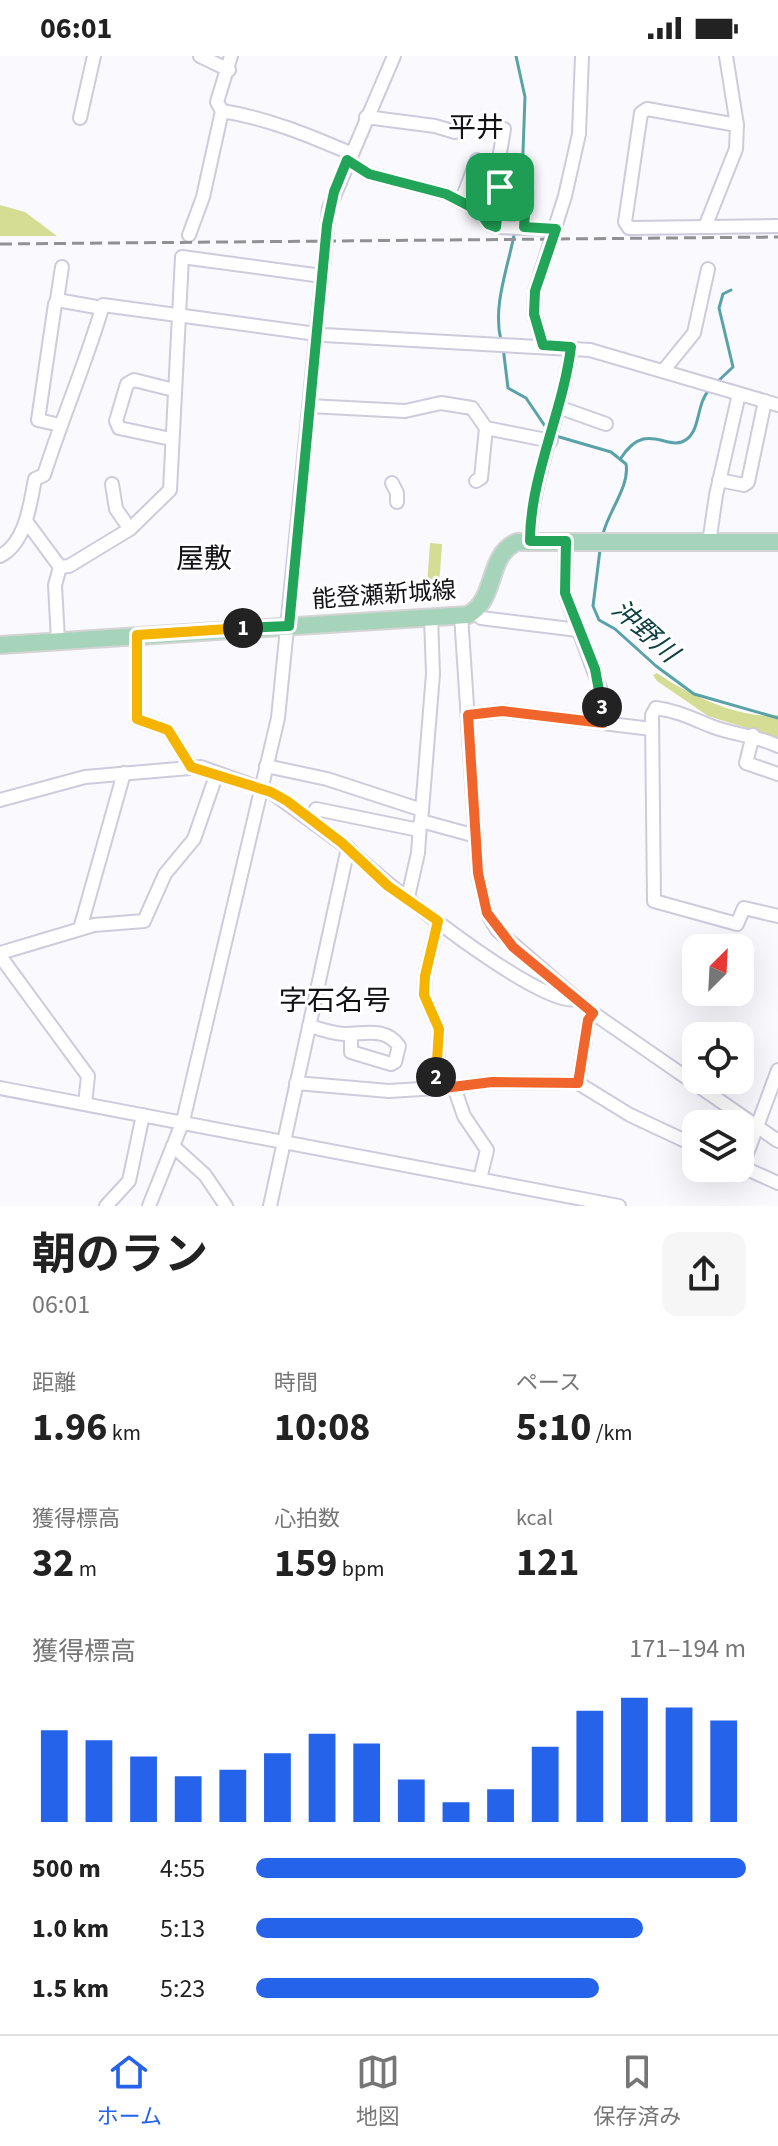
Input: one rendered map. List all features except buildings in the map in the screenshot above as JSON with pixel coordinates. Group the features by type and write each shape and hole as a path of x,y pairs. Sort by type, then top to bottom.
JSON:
{"main road":[{"name":"能登瀬新城線","path":"0,645 468,614 487,594 500,554 517,542 530,541"},
{"path":"530,541 778,542"}],"street":[{"path":"80,118 94,56"},
{"path":"200,56 229,70"},
{"path":"189,235 203,197 222,111 217,102 231,56"},
{"path":"149,1206 183,1121 283,688 329,208 348,157 394,56"},
{"path":"543,345 534,314 535,291 556,229 579,134 582,56"},
{"path":"705,227 734,157 737,125 726,56"},
{"path":"737,125 647,109 641,113 625,222 629,228 778,226"},
{"path":"222,111 247,115 300,132 348,157 369,174 419,186 461,202 496,227 556,229"},
{"path":"366,117 435,126 455,132"},
{"path":"496,227 503,180 499,159 504,129"},
{"path":"461,202 477,160"},
{"path":"503,180 527,186 524,227"},
{"path":"60,567 69,566 130,529 170,490 182,257 322,276"},
{"path":"60,425 38,420 62,267"},
{"path":"663,371 694,333 708,269"},
{"path":"57,300 102,308"},
{"path":"0,556 13,547 26,521 35,479 44,475 60,425 86,364 103,305 317,333 571,347 772,403 748,482 744,485 719,480"},
{"path":"530,541 530,519 561,408 571,347"},
{"path":"171,439 119,428 116,421 127,384 134,380 174,390"},
{"path":"709,543 719,480 739,394"},
{"path":"309,406 405,411 441,403 472,408 486,428 481,478 476,481"},
{"path":"561,408 606,424"},
{"path":"486,428 551,441"},
{"path":"112,484 116,509 130,529"},
{"path":"26,521 60,567"},
{"path":"566,541 565,593 600,688 603,723"},
{"path":"58,640 55,585 60,567"},
{"path":"578,630 468,614 468,715 481,895 497,930 576,999 778,1141"},
{"path":"408,897 418,853 433,674 431,617"},
{"path":"137,635 137,719 168,730 191,767"},
{"path":"778,746 753,735 712,726 683,711 656,708 652,729 654,901 737,924 744,908 778,916"},
{"path":"468,715 502,711 652,729"},
{"path":"753,735 746,763 778,774"},
{"path":"266,766 327,779 421,820 476,836"},
{"path":"0,800 74,779 191,767 217,773 260,789 312,819 388,886 408,897 532,988 567,1002 576,999"},
{"path":"80,929 124,773"},
{"path":"85,1104 88,1076 0,954 80,929 144,921 165,874 194,839 217,773"},
{"path":"312,819 316,809 421,820"},
{"path":"270,1206 348,848"},
{"path":"436,1089 439,1029 424,995 425,976 438,921"},
{"path":"578,1083 588,1020 593,1013"},
{"path":"309,1026 351,1034"},
{"path":"754,1134 778,1070"},
{"path":"296,1083 389,1091 492,1082 578,1083 630,1115 682,1139"},
{"path":"454,1087 464,1116 487,1150 480,1179"},
{"path":"0,1088 283,1139 480,1179 573,1202 619,1206"},
{"path":"106,1206 129,1181 143,1115"},
{"path":"173,1146 205,1175 226,1206"},
{"path":"754,1172 778,1183"}],"green space":[{"path":"0,205 25,212 57,236 0,236"},
{"path":"430,543 442,544 438,601 426,600"},
{"path":"657,673 715,704 748,714 778,715 778,738 708,716 657,681 653,675"}],"waterway":[{"path":"516,56 525,97 522,179"},
{"path":"517,223 521,187"},
{"path":"501,340 500,299 515,230"},
{"name":"沖野川","path":"715,384 733,367 719,308 723,294 731,290"},
{"path":"503,347 508,388 526,398 547,429"},
{"name":"沖野川","path":"621,458 640,440 648,438 672,443 687,439 695,429 702,401 710,389"},
{"name":"沖野川","path":"556,436 611,452 626,464 625,481 603,534"},
{"name":"沖野川","path":"600,550 593,606 599,620 615,629 656,666 694,694 778,718"}],"railway":[{"path":"0,244 778,237"}],"district":[{"name":"平井","path":"476,128"},
{"name":"屋敷","path":"204,559"},
{"name":"字石名号","path":"335,1001"}],"route":[{"path":"347,160 369,174 446,194 479,211 488,224 496,227 500,187 503,180 527,186 524,227 556,229 535,291 534,314 543,345 571,347 561,408 530,519 530,541 566,541 565,593 595,669 603,723 502,711 468,715 478,873 487,913 497,930 593,1013 588,1020 578,1083 492,1082 436,1089 439,1029 424,995 425,976 438,921 408,897 388,886 342,843 287,801 271,792 201,767 191,767 189,758 168,730 137,719 137,635 289,626 329,208 347,160"}]}
